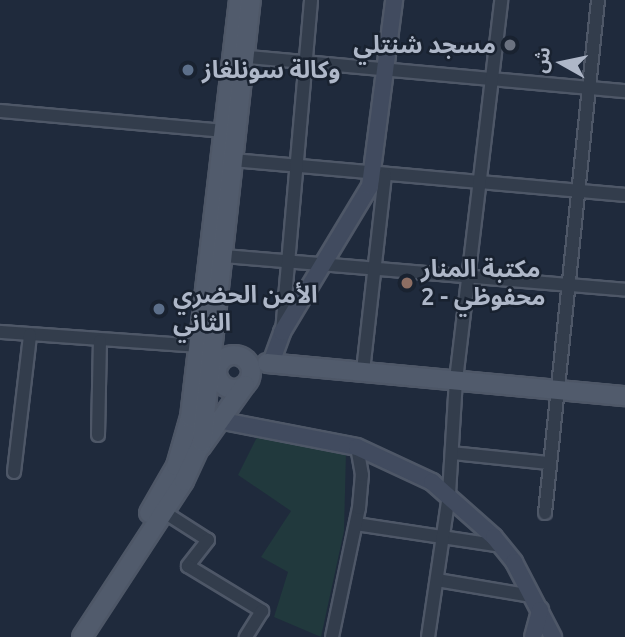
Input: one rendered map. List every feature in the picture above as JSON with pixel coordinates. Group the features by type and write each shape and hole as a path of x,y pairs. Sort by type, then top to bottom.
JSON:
{"main road":[{"path":"68,637 176,466 211,352 225,256 233,160 239,0"},
{"path":"199,450 215,375 211,352 224,131 251,0"},
{"path":"211,352 269,363 625,396"},
{"path":"82,637 164,512 199,450 223,421 247,381 249,365 211,352"},
{"path":"215,375 228,388 247,381 269,363"}],"street":[{"path":"282,332 293,167 311,0"},
{"path":"363,371 375,268 386,69 394,0"},
{"path":"428,637 449,494 456,380 501,0"},
{"path":"545,513 576,190 598,0"},
{"path":"239,56 625,91"},
{"path":"0,111 224,131"},
{"path":"233,160 625,195"},
{"path":"269,363 282,332 379,175"},
{"path":"225,256 625,290"},
{"path":"0,332 211,352"},
{"path":"14,472 30,335"},
{"path":"98,435 100,341"},
{"path":"223,421 357,447 413,471 449,494 502,547 553,637"},
{"path":"332,637 356,524 362,475 357,447"},
{"path":"453,453 549,463"},
{"path":"164,512 208,540 188,566 262,611 246,637"},
{"path":"356,524 442,540 502,547"},
{"path":"438,580 536,603"},
{"path":"533,637 536,603"}],"green space":[{"path":"259,433 346,452 344,531 321,637 274,617 288,572 261,557 291,511 238,475"}],"place":[{"name":"مسجد شنتلي","path":"510,45"},
{"name":"وكالة سونلغاز","path":"188,70"},
{"name":"مكتبة المنار 2 - محفوظي","path":"407,283"},
{"name":"الأمن الحضري الثاني","path":"159,309"}]}
